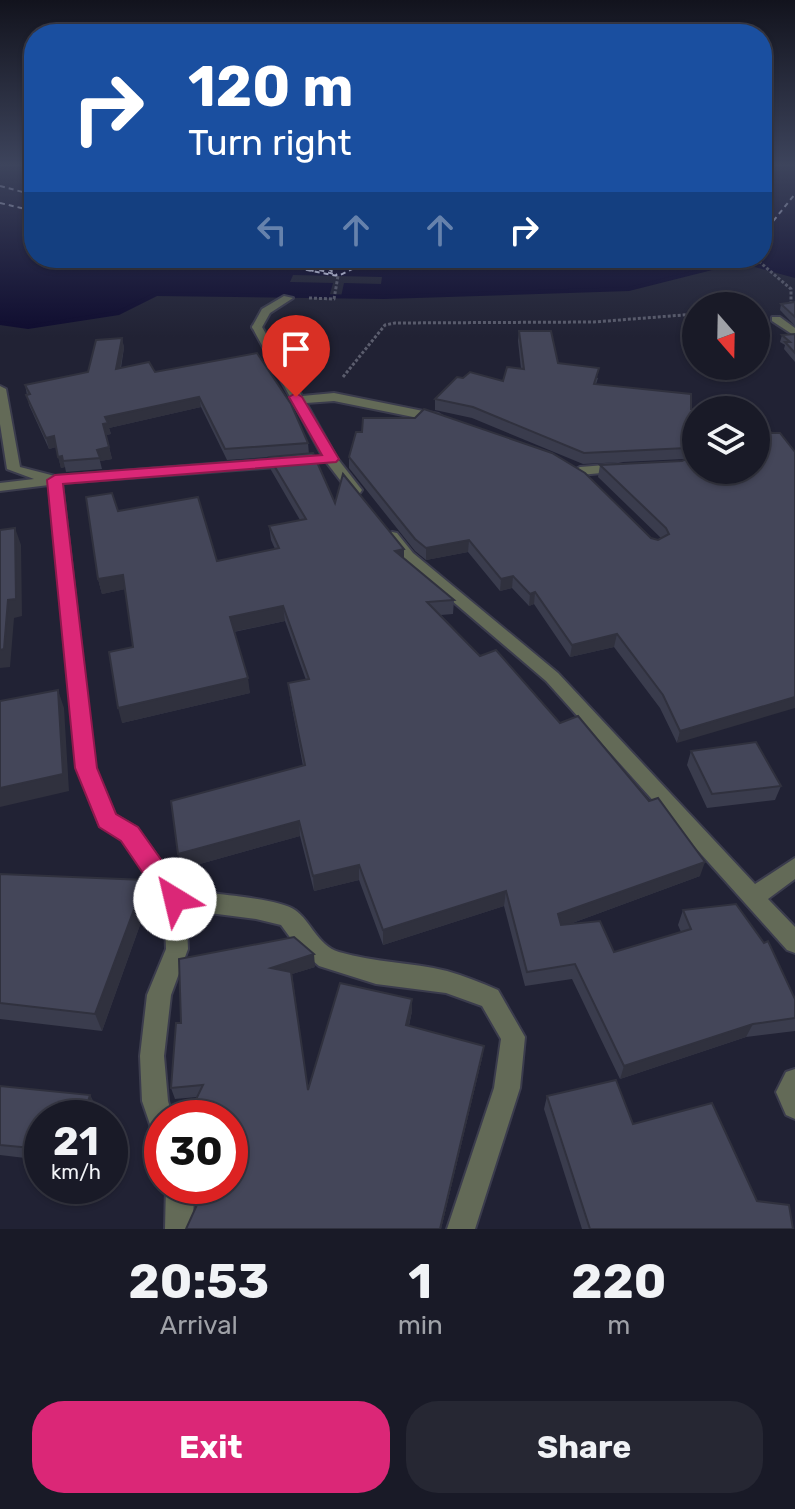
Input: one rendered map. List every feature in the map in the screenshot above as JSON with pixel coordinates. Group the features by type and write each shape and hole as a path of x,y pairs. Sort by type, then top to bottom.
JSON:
{"street":[{"path":"288,298 266,311 257,327 298,400 324,460 408,556 552,677 795,943"},
{"path":"776,319 795,333"},
{"path":"0,389 14,469 55,480"},
{"path":"298,400 322,397 384,405 453,421"},
{"path":"0,487 55,480 301,462"},
{"path":"591,481 574,468 636,467"},
{"path":"55,480 86,768 107,820 130,834 175,899 177,949 159,995 152,1056 155,1100"},
{"path":"753,898 795,867"},
{"path":"175,899 256,909 288,917 305,940 327,959 376,973 446,982 490,998 513,1037 507,1088 461,1229"},
{"path":"795,1081 789,1092 795,1106"},
{"path":"179,1229 180,1204"}],"path":[{"path":"767,268 791,289 791,306 786,308"},
{"path":"288,298 334,299 338,276"},
{"path":"322,397 337,384 385,325 427,321 594,322 682,315"}],"shaded area":[{"path":"0,222 24,222 24,268 712,268 629,289 384,297 156,294 119,313 28,327 0,323"},
{"path":"772,222 795,222 795,276 766,268 772,268"}],"pier":[{"path":"293,275 382,277 381,284 344,283 341,297 329,297 333,283 290,282"}],"building":[{"path":"795,302 795,317 781,304"},
{"path":"519,331 551,331 558,363 599,368 594,384 691,394 682,396 682,448 584,453 473,407 435,399 457,377 463,378 470,372 503,381 507,367 524,369"},
{"path":"795,334 795,353 782,335"},
{"path":"122,338 116,369 149,362 155,372 257,353 291,404 308,443 225,449 199,397 105,417 108,423 103,424 109,447 97,450 100,458 63,461 62,456 58,457 54,436 46,438 26,395 30,394 25,385 88,372 96,340"},
{"path":"424,409 552,453 585,473 651,538 658,540 669,534 600,465 682,461 682,484 770,484 770,431 780,433 795,452 795,697 680,731 663,695 617,634 572,645 535,592 530,594 513,576 501,579 469,540 426,548 415,539 349,457 356,432 362,432 363,418 415,418"},
{"path":"313,453 335,503 343,474 404,549 395,551 454,600 427,602 480,656 496,650 560,723 578,716 649,801 658,798 705,862 558,914 561,925 600,921 614,952 691,929 683,910 736,904 764,943 768,941 795,999 795,1018 753,1024 624,1066 575,964 527,972 506,891 383,930 359,865 313,876 299,821 178,854 171,801 305,765 288,683 309,679 283,606 230,617 248,678 118,708 109,652 133,647 123,575 98,579 86,497 112,493 118,511 198,497 217,561 279,548 269,526 306,519 269,457"},
{"path":"15,528 16,599 8,600 4,649 0,650 0,530"},
{"path":"58,690 63,774 0,788 0,701"},
{"path":"756,742 781,786 712,794 691,751"},
{"path":"0,874 145,880 95,1014 0,1003"},
{"path":"294,937 314,954 271,968 291,972 308,1090 340,983 412,999 406,1025 484,1046 440,1229 186,1229 197,1204 248,1204 248,1100 196,1100 203,1085 171,1088 176,1023 181,1023 179,959"},
{"path":"616,1080 633,1124 712,1103 757,1201 789,1205 793,1229 590,1229 547,1096"},
{"path":"0,1086 90,1095 88,1100 24,1100 24,1147 0,1145"}],"waterway":[{"path":"0,323 28,327 119,313 156,294 384,297 629,289 712,268"},
{"path":"766,268 795,276"}],"ferry route":[{"path":"296,268 338,276 354,268"},
{"path":"301,268 314,271"},
{"path":"312,268 334,274"},
{"path":"328,268 337,275"}],"route":[{"path":"175,899 130,834 107,820 86,768 55,480 331,459 296,397"}]}
